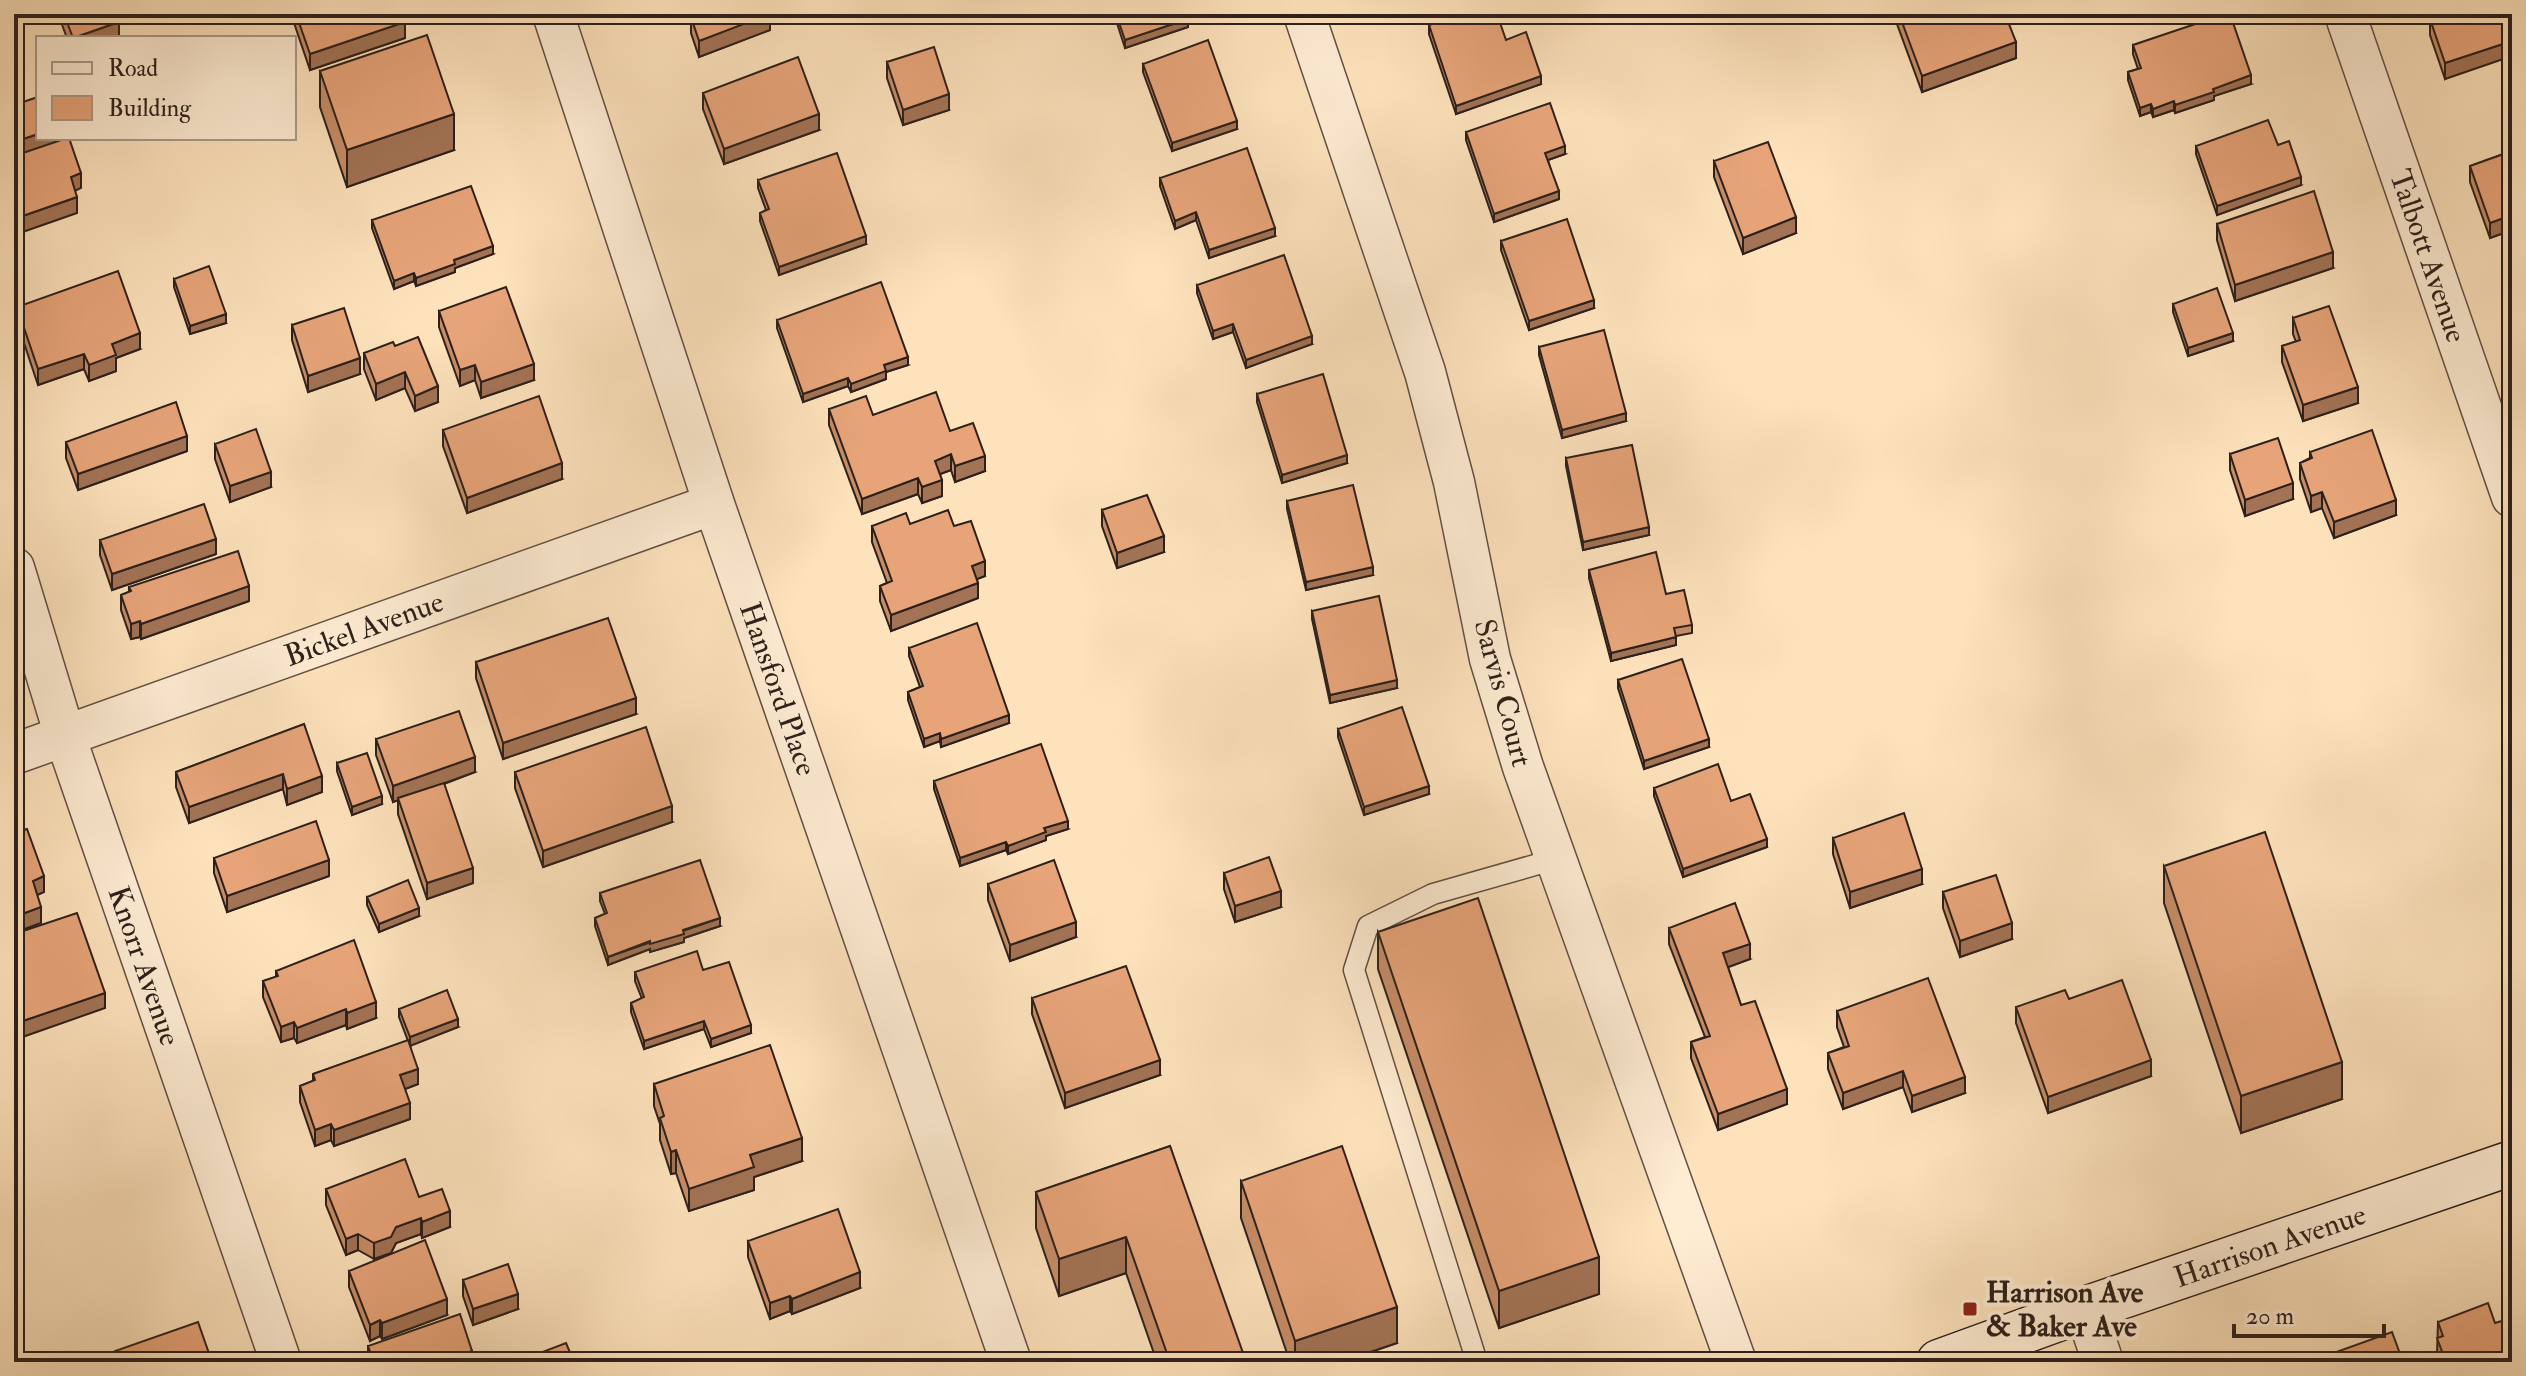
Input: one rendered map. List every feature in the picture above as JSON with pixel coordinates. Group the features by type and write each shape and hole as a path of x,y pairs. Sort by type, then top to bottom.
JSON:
{"main road":[{"name":"Harrison Avenue","path":"1939,1362 2512,1163"}],"street":[{"name":"Hansford Place","path":"553,14 714,504 1011,1362"},
{"name":"Sarvis Court","path":"1304,14 1425,372 1454,482 1490,659 1523,767 1736,1362"},
{"name":"Talbott Avenue","path":"2345,14 2512,497"},
{"name":"Bickel Avenue","path":"14,754 714,504"},
{"name":"Knorr Avenue","path":"14,568 65,736 281,1362"},
{"path":"2085,1309 2103,1362"}],"lane":[{"path":"1477,1362 1354,970 1368,926 1433,894 1556,859"}],"building":[{"path":"64,14 116,14 119,22 72,36"},
{"path":"296,14 402,14 405,22 310,54"},
{"path":"700,14 770,14 699,41 691,17"},
{"path":"1116,14 1186,14 1188,19 1125,40"},
{"path":"1463,14 1497,14 1506,40 1526,32 1541,76 1456,106 1429,25"},
{"path":"1899,14 2005,14 2016,42 1922,76"},
{"path":"2230,14 2251,75 2175,105 2174,101 2153,109 2151,104 2140,108 2128,72 2141,68 2133,45"},
{"path":"2444,14 2512,14 2512,41 2445,63 2430,19"},
{"path":"427,35 454,114 347,150 320,71"},
{"path":"1208,40 1237,121 1172,143 1143,64"},
{"path":"934,47 949,94 903,110 887,62"},
{"path":"798,57 819,114 724,149 703,93"},
{"path":"36,98 36,135 14,142 14,105"},
{"path":"1550,103 1565,146 1545,153 1559,191 1494,214 1466,132"},
{"path":"2268,120 2278,145 2289,141 2301,177 2217,206 2196,146"},
{"path":"70,140 81,173 71,177 77,197 14,219 14,156"},
{"path":"1768,142 1796,217 1743,238 1714,161"},
{"path":"1247,148 1275,228 1209,250 1196,212 1175,221 1160,178"},
{"path":"2512,151 2512,215 2490,223 2470,166"},
{"path":"837,153 866,236 779,267 760,213 769,209 758,180"},
{"path":"471,186 493,246 416,278 414,273 394,281 372,220"},
{"path":"2314,191 2333,252 2235,285 2217,224"},
{"path":"1567,219 1594,300 1529,321 1501,241"},
{"path":"1284,255 1312,336 1246,360 1233,324 1213,331 1197,285"},
{"path":"209,266 226,314 190,326 174,279"},
{"path":"118,271 140,333 112,344 116,355 89,365 84,354 38,369 17,307"},
{"path":"881,282 908,357 884,365 886,371 851,384 848,378 803,394 777,320"},
{"path":"506,287 534,364 481,382 475,365 460,370 439,311"},
{"path":"2217,288 2233,333 2188,348 2173,304"},
{"path":"2329,306 2358,387 2303,405 2282,346 2300,340 2293,318"},
{"path":"344,308 360,358 308,376 292,325"},
{"path":"1604,330 1626,413 1562,430 1539,347"},
{"path":"418,337 438,386 415,396 405,372 376,384 364,353"},
{"path":"1323,374 1347,455 1282,475 1257,394"},
{"path":"936,392 950,431 973,423 985,456 955,466 951,454 935,461 942,480 922,487 918,478 862,499 829,409 866,396 873,415"},
{"path":"539,396 562,463 467,498 443,430"},
{"path":"176,402 187,436 78,474 66,442"},
{"path":"256,429 271,472 230,486 215,444"},
{"path":"2372,430 2396,500 2334,522 2322,492 2311,496 2300,463 2312,458 2310,452"},
{"path":"2278,438 2293,483 2245,500 2230,454"},
{"path":"1632,445 1649,527 1583,542 1566,458"},
{"path":"1353,485 1373,567 1306,582 1287,501"},
{"path":"1147,495 1164,536 1117,553 1102,510"},
{"path":"204,504 216,539 112,574 100,540"},
{"path":"948,510 954,526 971,521 985,561 972,566 978,583 891,615 880,586 892,581 872,526 906,513 910,524"},
{"path":"238,551 249,586 141,624 140,621 131,624 121,595 131,591 129,587"},
{"path":"1656,552 1666,594 1684,590 1692,625 1674,628 1676,637 1611,653 1589,570"},
{"path":"1379,596 1397,680 1330,695 1312,611"},
{"path":"608,618 636,698 503,743 476,662"},
{"path":"977,623 1009,715 941,739 940,733 924,739 908,692 923,686 909,648"},
{"path":"1682,659 1709,739 1644,761 1618,680"},
{"path":"1402,707 1429,786 1364,807 1338,729"},
{"path":"459,711 475,757 393,786 376,739"},
{"path":"304,724 322,776 287,789 283,774 189,807 176,772"},
{"path":"646,727 672,806 543,851 515,772"},
{"path":"1041,744 1068,821 1044,828 1046,832 1008,846 1006,842 960,858 934,781"},
{"path":"367,753 382,796 352,807 337,763"},
{"path":"1718,764 1731,801 1750,794 1767,839 1683,869 1654,788"},
{"path":"444,783 473,868 427,883 398,798"},
{"path":"1904,813 1922,869 1850,892 1833,838"},
{"path":"316,821 329,860 227,896 214,858"},
{"path":"27,829 44,876 33,881 41,907 14,917 14,833"},
{"path":"2265,832 2342,1062 2241,1096 2164,866"},
{"path":"1269,857 1281,891 1235,906 1224,873"},
{"path":"700,860 720,918 683,930 684,934 650,944 650,941 608,957 595,918 607,913 600,893"},
{"path":"1054,860 1076,922 1010,945 988,884"},
{"path":"1996,875 2012,923 1960,941 1943,892"},
{"path":"408,880 419,908 379,924 367,897"},
{"path":"1478,898 1599,1257 1499,1291 1378,932"},
{"path":"1735,903 1750,944 1723,953 1741,1005 1755,1001 1787,1089 1718,1114 1691,1042 1710,1036 1669,928"},
{"path":"77,913 105,993 14,1024 14,934"},
{"path":"354,940 376,1002 347,1013 346,1009 297,1028 294,1022 281,1027 263,981 278,976 276,971"},
{"path":"697,951 703,970 729,962 751,1025 711,1039 704,1021 644,1041 631,1003 644,997 635,972"},
{"path":"1126,966 1160,1060 1065,1093 1032,998"},
{"path":"1928,978 1965,1077 1912,1096 1903,1071 1843,1093 1828,1053 1849,1046 1837,1011"},
{"path":"2122,980 2151,1060 2048,1097 2016,1007 2065,990 2069,999"},
{"path":"447,990 458,1019 410,1037 399,1009"},
{"path":"408,1040 418,1069 400,1075 410,1103 334,1130 331,1124 315,1130 300,1086 315,1080 313,1074"},
{"path":"770,1045 802,1138 750,1155 754,1167 689,1189 676,1150 671,1152 660,1118 664,1116 654,1084"},
{"path":"1170,1146 1243,1353 1218,1362 1170,1362 1126,1237 1059,1259 1036,1192"},
{"path":"1342,1146 1397,1307 1295,1341 1241,1181"},
{"path":"405,1159 419,1197 442,1189 450,1211 422,1222 421,1218 396,1227 391,1237 374,1243 358,1234 346,1239 326,1189"},
{"path":"838,1209 860,1272 792,1299 790,1296 770,1303 748,1241"},
{"path":"425,1240 447,1299 370,1325 349,1271"},
{"path":"508,1264 518,1294 473,1309 463,1280"},
{"path":"2488,1303 2495,1323 2505,1320 2512,1338 2512,1362 2446,1362 2437,1338 2443,1336 2438,1322"},
{"path":"460,1314 472,1351 442,1362 374,1362 368,1346"},
{"path":"198,1322 212,1362 119,1362 115,1351"},
{"path":"2392,1332 2403,1362 2314,1360"},
{"path":"566,1343 574,1362 525,1362 524,1359"}],"place":[{"name":"Harrison Ave & Baker Ave","path":"1970,1309"}]}
